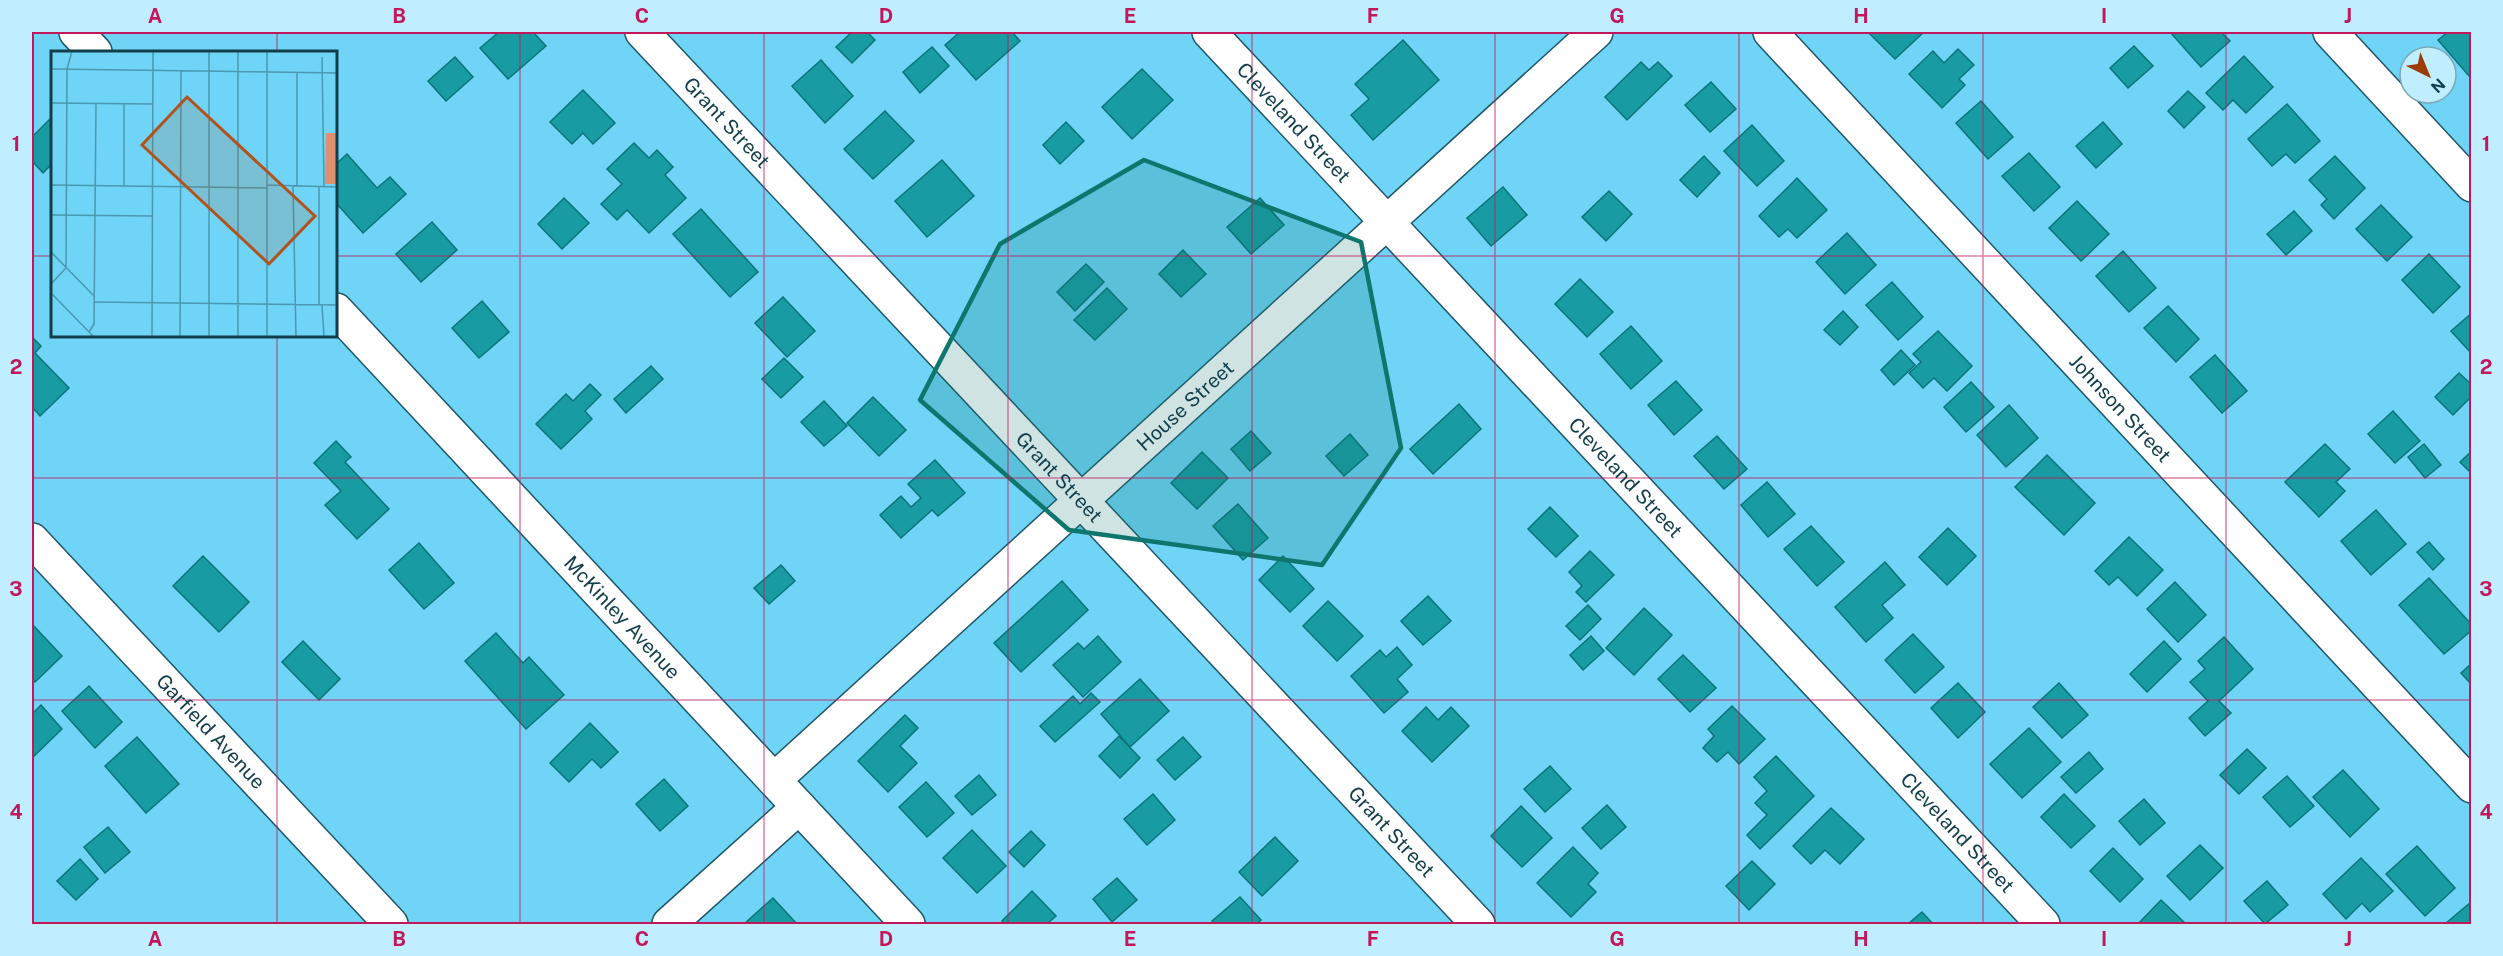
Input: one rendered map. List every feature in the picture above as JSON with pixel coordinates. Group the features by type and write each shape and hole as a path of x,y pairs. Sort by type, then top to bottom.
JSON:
{"street":[{"path":"76,32 94,51"},
{"name":"Grant Street","path":"642,32 1478,924"},
{"name":"Cleveland Street","path":"1209,32 2043,924"},
{"name":"House Street","path":"774,780 1596,32"},
{"name":"Johnson Street","path":"1770,32 2472,786"},
{"path":"2330,32 2472,185"},
{"name":"McKinley Avenue","path":"338,312 908,924"},
{"name":"Garfield Avenue","path":"32,540 391,924"},
{"path":"669,924 799,807"}],"highlighted area":[{"path":"1144,160 1361,242 1401,448 1322,565 1069,530 920,400 1000,244"}],"building":[{"path":"499,32 533,32 546,46 508,79 480,48"},
{"path":"852,32 867,32 875,40 852,63 836,47"},
{"path":"960,32 1012,32 1020,41 976,80 945,45"},
{"path":"1868,32 1924,32 1895,59"},
{"path":"2170,32 2221,32 2230,41 2201,67"},
{"path":"2448,32 2472,32 2472,73 2469,76 2458,63 2458,45 2442,45 2438,40"},
{"path":"1403,40 1439,80 1373,140 1351,115 1369,99 1355,84"},
{"path":"2134,46 2153,66 2128,88 2110,68"},
{"path":"932,47 949,66 920,93 903,72"},
{"path":"1958,49 1974,65 1959,79 1965,85 1942,108 1909,74 1933,51 1944,63"},
{"path":"2244,56 2273,87 2246,113 2233,100 2223,110 2206,93"},
{"path":"455,57 473,77 446,101 428,81"},
{"path":"821,60 853,96 825,123 792,86"},
{"path":"1641,62 1649,70 1658,62 1672,76 1627,120 1605,97"},
{"path":"1142,69 1173,100 1132,139 1102,107"},
{"path":"1711,82 1736,109 1710,132 1685,105"},
{"path":"583,90 615,123 593,144 583,133 572,144 550,122"},
{"path":"2188,91 2205,107 2184,128 2168,111"},
{"path":"1981,101 2013,137 1988,159 1956,123"},
{"path":"2287,104 2320,141 2295,163 2286,154 2272,166 2248,139"},
{"path":"885,111 914,141 873,179 844,149"},
{"path":"51,118 51,165 43,173 32,161 32,137"},
{"path":"1066,122 1084,141 1060,164 1043,145"},
{"path":"2103,122 2122,144 2096,168 2076,146"},
{"path":"1752,125 1784,161 1757,186 1724,151"},
{"path":"634,143 649,158 657,150 673,167 665,175 686,198 649,233 627,210 617,220 601,204 622,184 607,169"},
{"path":"2029,153 2060,187 2034,211 2002,176"},
{"path":"347,154 377,188 390,177 406,194 363,233 338,205 338,162"},
{"path":"1704,156 1720,173 1697,197 1680,180"},
{"path":"2335,156 2365,188 2334,219 2321,205 2327,199 2309,180"},
{"path":"942,160 974,196 927,237 895,201"},
{"path":"1797,178 1827,210 1797,238 1788,229 1779,237 1759,216"},
{"path":"1503,187 1527,215 1491,246 1467,218"},
{"path":"1609,191 1632,214 1606,241 1582,217"},
{"path":"564,198 589,223 562,249 538,224"},
{"path":"1260,198 1284,225 1251,254 1227,227"},
{"path":"2077,201 2109,234 2081,261 2049,228"},
{"path":"2381,205 2412,237 2387,261 2356,229"},
{"path":"701,209 758,272 730,297 673,234"},
{"path":"2294,211 2312,231 2286,255 2267,234"},
{"path":"432,222 457,250 421,282 396,254"},
{"path":"1847,233 1876,265 1845,294 1816,262"},
{"path":"1183,250 1206,274 1181,297 1159,274"},
{"path":"2123,251 2156,288 2129,312 2096,276"},
{"path":"2429,254 2460,287 2433,313 2402,280"},
{"path":"1086,264 1104,282 1075,311 1057,292"},
{"path":"1580,279 1613,312 1587,337 1555,304"},
{"path":"1892,282 1923,317 1898,340 1866,305"},
{"path":"1107,288 1127,309 1095,340 1074,320"},
{"path":"783,297 815,331 787,357 755,323"},
{"path":"482,301 509,332 479,358 452,328"},
{"path":"2168,306 2199,339 2176,362 2144,328"},
{"path":"1843,311 1858,327 1840,345 1824,330"},
{"path":"2472,313 2472,354 2451,331"},
{"path":"1631,326 1662,361 1631,389 1600,354"},
{"path":"1938,331 1972,366 1947,391 1934,378 1923,388 1909,373 1921,362 1913,354"},
{"path":"32,337 41,346 35,353 69,388 40,416 32,407"},
{"path":"1901,350 1915,365 1894,385 1881,370"},
{"path":"2215,355 2247,391 2222,413 2190,377"},
{"path":"784,358 803,377 781,398 762,379"},
{"path":"651,366 663,379 626,413 614,399"},
{"path":"2459,373 2472,385 2472,396 2453,415 2435,397"},
{"path":"1676,381 1702,410 1674,435 1648,405"},
{"path":"1971,382 1994,407 1966,432 1944,407"},
{"path":"590,384 601,395 585,411 592,419 561,449 536,424 566,394 573,401"},
{"path":"873,397 906,430 879,456 847,423"},
{"path":"824,401 847,426 824,446 801,422"},
{"path":"1459,404 1481,429 1433,474 1410,449"},
{"path":"2009,405 2038,438 2006,467 1977,435"},
{"path":"2393,411 2420,441 2395,463 2368,434"},
{"path":"1251,431 1271,453 1250,471 1231,449"},
{"path":"1350,434 1368,455 1344,476 1326,456"},
{"path":"1717,436 1747,469 1724,489 1694,456"},
{"path":"336,441 351,457 345,462 389,509 357,539 325,505 341,491 314,463"},
{"path":"2325,444 2350,469 2336,482 2345,491 2319,517 2285,482"},
{"path":"2424,444 2441,465 2425,478 2408,457"},
{"path":"2472,451 2472,474 2460,462"},
{"path":"1202,452 1228,478 1197,509 1171,483"},
{"path":"2047,455 2095,503 2064,535 2015,487"},
{"path":"935,460 965,493 938,516 932,510 901,538 880,515 901,496 911,507 921,498 908,484"},
{"path":"1767,482 1795,514 1768,537 1741,505"},
{"path":"1238,504 1268,538 1243,560 1213,526"},
{"path":"1550,507 1578,536 1556,557 1528,529"},
{"path":"2376,510 2406,544 2371,575 2341,541"},
{"path":"1811,526 1844,562 1817,586 1784,549"},
{"path":"1948,528 1976,556 1947,585 1919,557"},
{"path":"2129,537 2163,570 2137,596 2118,577 2109,585 2095,571"},
{"path":"2429,542 2444,559 2433,570 2417,552"},
{"path":"419,543 454,583 424,609 389,570"},
{"path":"1590,551 1614,575 1586,602 1576,592 1582,586 1569,572"},
{"path":"203,556 249,602 219,632 173,586"},
{"path":"1283,556 1314,589 1290,612 1259,580"},
{"path":"1885,562 1905,585 1882,605 1893,618 1866,642 1835,607"},
{"path":"781,565 795,581 769,604 754,588"},
{"path":"2429,578 2472,625 2472,630 2444,654 2399,605"},
{"path":"1062,581 1088,610 1021,672 994,643"},
{"path":"2175,582 2206,615 2178,642 2147,609"},
{"path":"1428,596 1451,621 1423,645 1401,621"},
{"path":"1328,601 1363,636 1337,661 1303,626"},
{"path":"1588,605 1601,619 1580,640 1566,626"},
{"path":"1644,608 1672,635 1634,675 1606,648"},
{"path":"32,624 62,656 35,682 32,679"},
{"path":"496,633 523,663 529,657 564,695 526,729 465,661"},
{"path":"1913,634 1944,667 1915,693 1885,660"},
{"path":"1098,636 1121,662 1083,697 1053,665 1078,643 1084,649"},
{"path":"1591,636 1604,651 1583,670 1570,655"},
{"path":"2224,637 2253,669 2219,701 2231,713 2205,736 2189,718 2208,701 2190,682 2205,669 2198,661"},
{"path":"303,641 340,679 319,700 282,662"},
{"path":"2164,641 2181,659 2147,692 2130,674"},
{"path":"1397,647 1412,665 1397,679 1408,692 1384,713 1351,676 1380,650 1386,657"},
{"path":"1683,655 1716,688 1690,712 1658,679"},
{"path":"2472,663 2472,685 2461,673"},
{"path":"1140,679 1169,711 1130,747 1101,714"},
{"path":"1958,683 1985,712 1958,738 1931,708"},
{"path":"2059,683 2088,715 2062,738 2033,707"},
{"path":"89,686 122,722 95,748 62,711"},
{"path":"1091,693 1100,702 1055,742 1040,726 1073,696 1080,704"},
{"path":"41,705 62,729 34,756 32,753 32,714"},
{"path":"1732,706 1765,739 1739,764 1728,752 1717,762 1703,748 1714,736 1708,729"},
{"path":"1426,707 1438,720 1451,707 1469,726 1432,762 1402,731"},
{"path":"905,715 918,728 900,746 917,763 888,792 858,761"},
{"path":"590,723 618,752 601,768 592,759 569,782 550,763"},
{"path":"2029,728 2061,762 2022,798 1990,764"},
{"path":"1119,736 1140,758 1120,778 1099,756"},
{"path":"137,737 179,784 146,813 105,766"},
{"path":"1183,737 1201,757 1175,780 1157,760"},
{"path":"2247,749 2266,768 2239,794 2220,775"},
{"path":"2089,752 2103,769 2076,793 2061,777"},
{"path":"1776,756 1814,796 1760,849 1747,835 1767,815 1755,803 1767,791 1754,777"},
{"path":"1550,766 1571,789 1545,812 1524,789"},
{"path":"2343,770 2379,809 2350,837 2313,797"},
{"path":"979,775 996,795 972,815 955,796"},
{"path":"2287,776 2314,806 2290,827 2263,797"},
{"path":"664,779 688,806 660,831 636,804"},
{"path":"926,782 954,813 927,837 899,807"},
{"path":"1153,794 1175,820 1147,845 1124,819"},
{"path":"2064,794 2095,826 2071,848 2041,817"},
{"path":"2144,799 2165,823 2140,845 2119,821"},
{"path":"1607,805 1626,827 1601,849 1582,828"},
{"path":"1521,806 1552,838 1522,867 1491,836"},
{"path":"1831,808 1864,839 1840,864 1825,850 1811,864 1793,846"},
{"path":"108,827 130,852 105,873 84,847"},
{"path":"972,830 1006,866 977,893 943,858"},
{"path":"1031,831 1045,845 1024,867 1009,852"},
{"path":"1275,837 1298,861 1262,896 1239,872"},
{"path":"2200,845 2223,868 2190,900 2167,876"},
{"path":"2417,846 2455,888 2425,916 2386,874"},
{"path":"1573,847 1598,873 1588,884 1596,892 1571,917 1537,883"},
{"path":"2113,848 2143,879 2120,902 2090,871"},
{"path":"2361,858 2393,891 2370,912 2362,903 2346,919 2323,894"},
{"path":"80,859 98,879 76,900 57,881"},
{"path":"1752,861 1775,884 1749,910 1726,886"},
{"path":"1117,878 1137,900 1112,922 1093,899"},
{"path":"2267,881 2288,905 2265,924 2244,901"},
{"path":"1032,891 1056,916 1047,924 1006,924 1002,921"},
{"path":"1240,897 1261,920 1257,924 1215,924 1212,921"},
{"path":"773,898 797,924 744,924"},
{"path":"2161,900 2186,924 2138,924"},
{"path":"2471,902 2472,924 2445,924"},
{"path":"1922,912 1933,924 1908,924"}]}
